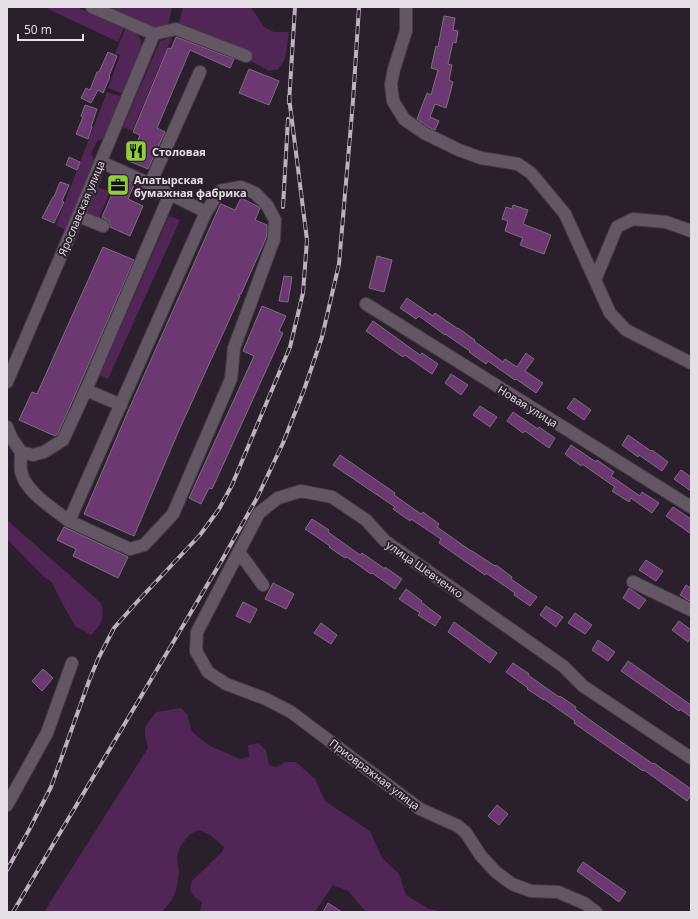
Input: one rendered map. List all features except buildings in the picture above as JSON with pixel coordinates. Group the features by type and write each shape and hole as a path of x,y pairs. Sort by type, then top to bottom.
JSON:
{"street":[{"path":"92,7 154,34 176,29 246,56"},
{"path":"406,7 406,32 391,84 392,101 404,119 424,133 459,150 481,158 518,164 531,173 564,214 610,313 626,330 691,363"},
{"name":"Ярославская улица","path":"7,382 154,34"},
{"path":"150,184 200,72"},
{"path":"101,162 150,184 206,212"},
{"path":"7,427 11,437 21,452 21,472 27,484 40,498 69,521 130,549 144,545 173,514 231,379 234,348 274,239 275,220 267,205 255,193 241,188 220,191 206,212 69,521"},
{"path":"21,452 32,455 44,452 63,440 170,194"},
{"path":"78,216 103,226"},
{"path":"595,280 616,227 633,219 666,222 691,231"},
{"name":"Новая улица","path":"366,304 691,508"},
{"path":"86,390 121,404"},
{"name":"улица Шевченко","path":"196,651 197,632 259,513 278,498 301,491 332,497 366,520 385,541 563,666 583,686 691,758"},
{"path":"239,552 263,585"},
{"path":"633,582 691,610"},
{"name":"Приовражная улица","path":"196,651 208,672 226,684 266,699 291,712 420,809 458,826 466,833 481,856 496,872 512,884 531,891 558,892 584,904 596,912"},
{"path":"7,805 46,734 72,663"}],"shaded area":[{"path":"49,7 76,7 124,27 118,42 48,9"},
{"path":"96,7 172,7 168,26 156,32"},
{"path":"183,7 251,7 264,27 274,32 289,32 285,59 278,69 269,71 178,27"},
{"path":"126,28 136,33 140,38 142,47 123,94 108,88 120,55 115,53"},
{"path":"172,37 132,131 123,127 160,41"},
{"path":"107,92 122,97 104,139 97,141 91,154 96,162 69,232 56,225"},
{"path":"95,186 110,192 98,220 84,214"},
{"path":"169,216 180,220 108,379 100,375"},
{"path":"7,520 101,603 103,612 102,620 98,628 91,635 75,626 52,582 44,577 7,539"},
{"path":"181,708 187,714 192,732 210,746 240,759 249,757 248,745 258,743 266,750 269,765 276,767 286,762 296,762 315,779 325,801 370,831 382,858 399,874 406,895 429,909 444,912 366,912 348,891 333,885 315,912 200,912 202,902 194,897 190,890 192,881 222,852 224,847 210,835 199,830 190,834 180,847 177,857 179,872 177,887 172,900 162,912 44,912 148,748 145,736 146,726 156,712"}],"railway":[{"path":"289,103 295,7"},
{"path":"13,912 222,560 257,498 283,443 304,390 322,337 339,264 353,101 359,7"},
{"path":"7,870 51,787 89,681 98,659 114,628 200,535 219,509 232,485 290,347 303,293 307,240 289,97"},
{"path":"283,207 288,119"}],"place":[{"name":"Столовая","path":"136,151"},
{"name":"Алатырская бумажная фабрика","path":"118,185"}]}
